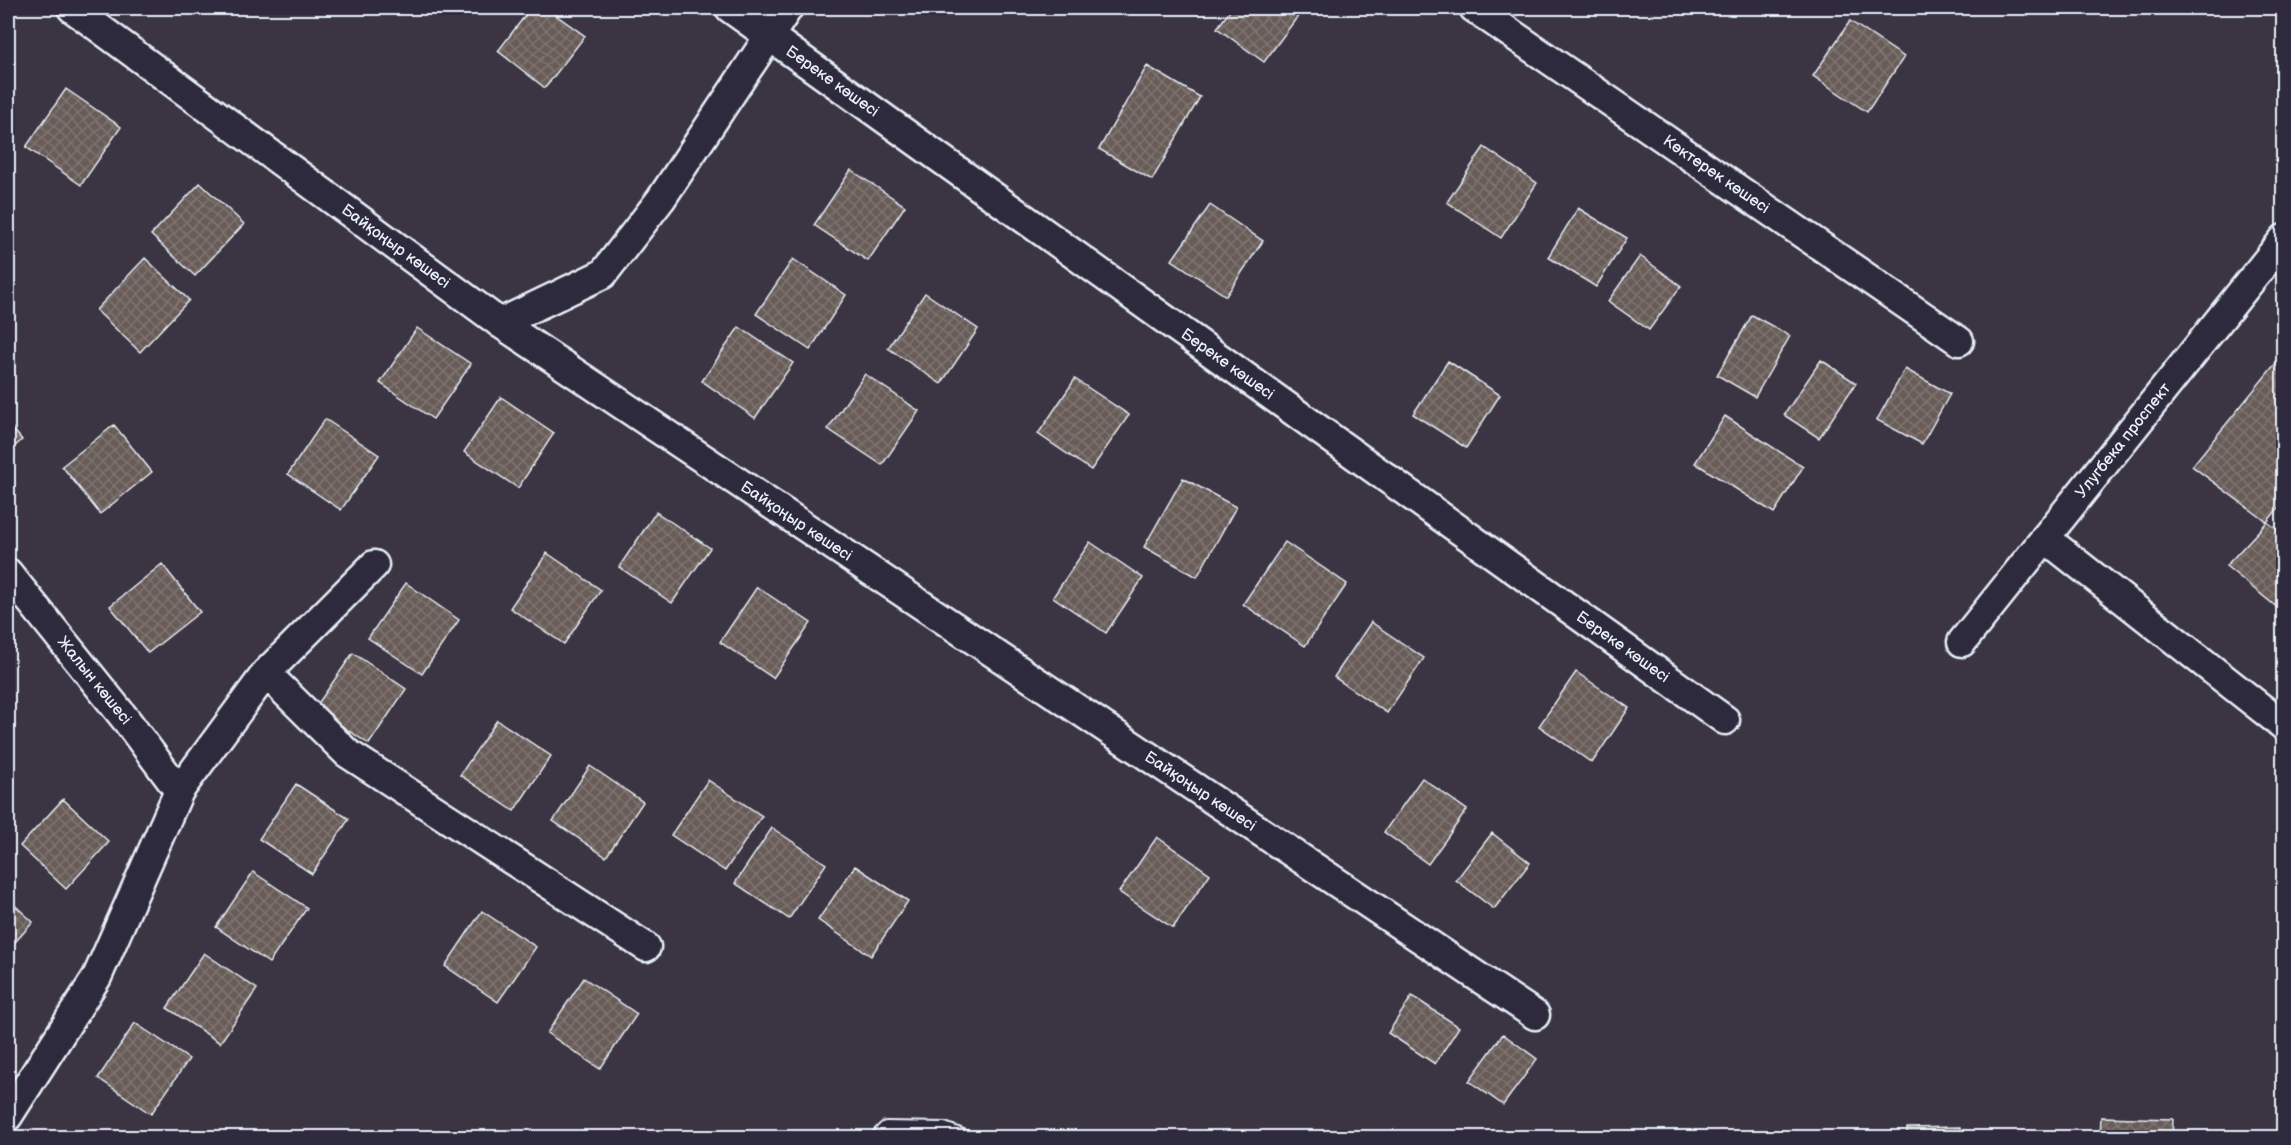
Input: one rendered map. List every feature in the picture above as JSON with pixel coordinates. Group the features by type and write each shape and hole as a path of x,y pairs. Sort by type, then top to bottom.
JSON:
{"street":[{"name":"Байқоңыр көшесі","path":"72,8 500,323 1535,1015"},
{"name":"Береке көшесі","path":"730,8 1725,720"},
{"path":"500,323 603,274 661,199 788,8"},
{"name":"Көктерек көшесі","path":"1474,8 1959,340"},
{"name":"Улугбека проспект","path":"1962,642 2283,239"},
{"path":"2045,538 2283,726"},
{"path":"8,1116 97,977 178,791 267,674 374,564"},
{"name":"Жалын көшесі","path":"8,573 127,721 178,791"},
{"path":"267,674 348,753 646,947"}],"lane":[{"path":"877,1137 886,1129 944,1130 965,1137"}],"building":[{"path":"531,8 546,8 585,36 545,88 498,51"},
{"path":"1232,8 1304,8 1264,62 1217,28"},
{"path":"1850,21 1904,57 1867,112 1813,76"},
{"path":"1147,66 1200,97 1152,180 1099,149"},
{"path":"66,89 121,127 81,185 26,147"},
{"path":"1484,147 1537,183 1501,238 1447,202"},
{"path":"851,170 905,206 868,261 814,225"},
{"path":"200,183 244,224 195,276 151,235"},
{"path":"1210,205 1263,241 1226,296 1172,260"},
{"path":"1578,208 1627,238 1596,287 1548,257"},
{"path":"1640,256 1681,286 1649,330 1608,301"},
{"path":"145,258 189,300 140,352 96,310"},
{"path":"793,259 846,295 810,350 756,314"},
{"path":"925,293 978,329 941,384 888,348"},
{"path":"1752,315 1790,336 1755,397 1717,375"},
{"path":"739,327 793,363 755,418 702,381"},
{"path":"417,328 471,364 433,419 380,383"},
{"path":"2284,353 2284,501 2267,522 2192,466"},
{"path":"1821,360 1856,383 1819,438 1784,415"},
{"path":"1448,361 1500,395 1466,448 1413,414"},
{"path":"1905,369 1950,394 1922,444 1877,420"},
{"path":"865,374 919,411 882,465 828,429"},
{"path":"1075,379 1129,415 1091,470 1038,434"},
{"path":"501,397 554,433 518,488 464,452"},
{"path":"1725,416 1803,467 1774,513 1695,463"},
{"path":"325,419 379,455 341,510 288,474"},
{"path":"8,423 22,440 8,452"},
{"path":"114,425 152,472 100,514 62,466"},
{"path":"1183,478 1236,507 1197,577 1144,547"},
{"path":"656,512 710,548 672,603 619,567"},
{"path":"2267,522 2284,534 2284,613 2226,566"},
{"path":"1090,542 1143,578 1106,633 1053,597"},
{"path":"1285,542 1347,584 1305,646 1243,604"},
{"path":"547,553 601,590 564,644 510,608"},
{"path":"162,564 200,612 148,653 110,606"},
{"path":"406,583 459,620 422,674 368,638"},
{"path":"757,587 811,623 773,678 720,642"},
{"path":"1371,622 1424,658 1387,713 1334,677"},
{"path":"353,653 406,689 369,744 315,708"},
{"path":"1576,672 1629,708 1592,763 1539,726"},
{"path":"497,720 551,756 514,811 460,775"},
{"path":"590,766 643,802 606,857 553,821"},
{"path":"1422,778 1467,810 1428,864 1384,832"},
{"path":"708,780 762,816 725,871 671,835"},
{"path":"296,784 349,819 312,874 259,839"},
{"path":"63,799 109,842 66,889 20,846"},
{"path":"772,828 826,864 789,919 735,883"},
{"path":"1492,833 1530,863 1494,909 1456,880"},
{"path":"1157,837 1210,874 1173,928 1119,892"},
{"path":"855,866 908,901 871,956 818,920"},
{"path":"253,872 307,908 269,963 216,927"},
{"path":"8,899 33,922 8,950"},
{"path":"482,911 536,947 498,1002 445,966"},
{"path":"204,953 257,989 220,1043 167,1008"},
{"path":"584,978 637,1014 600,1069 547,1033"},
{"path":"1412,996 1459,1027 1435,1064 1388,1033"},
{"path":"135,1023 189,1059 151,1114 98,1078"},
{"path":"1503,1034 1537,1059 1503,1105 1469,1081"},
{"path":"2101,1117 2173,1119 2172,1138 2100,1138"},
{"path":"1960,1127 1961,1138 1907,1138 1907,1128"}]}
